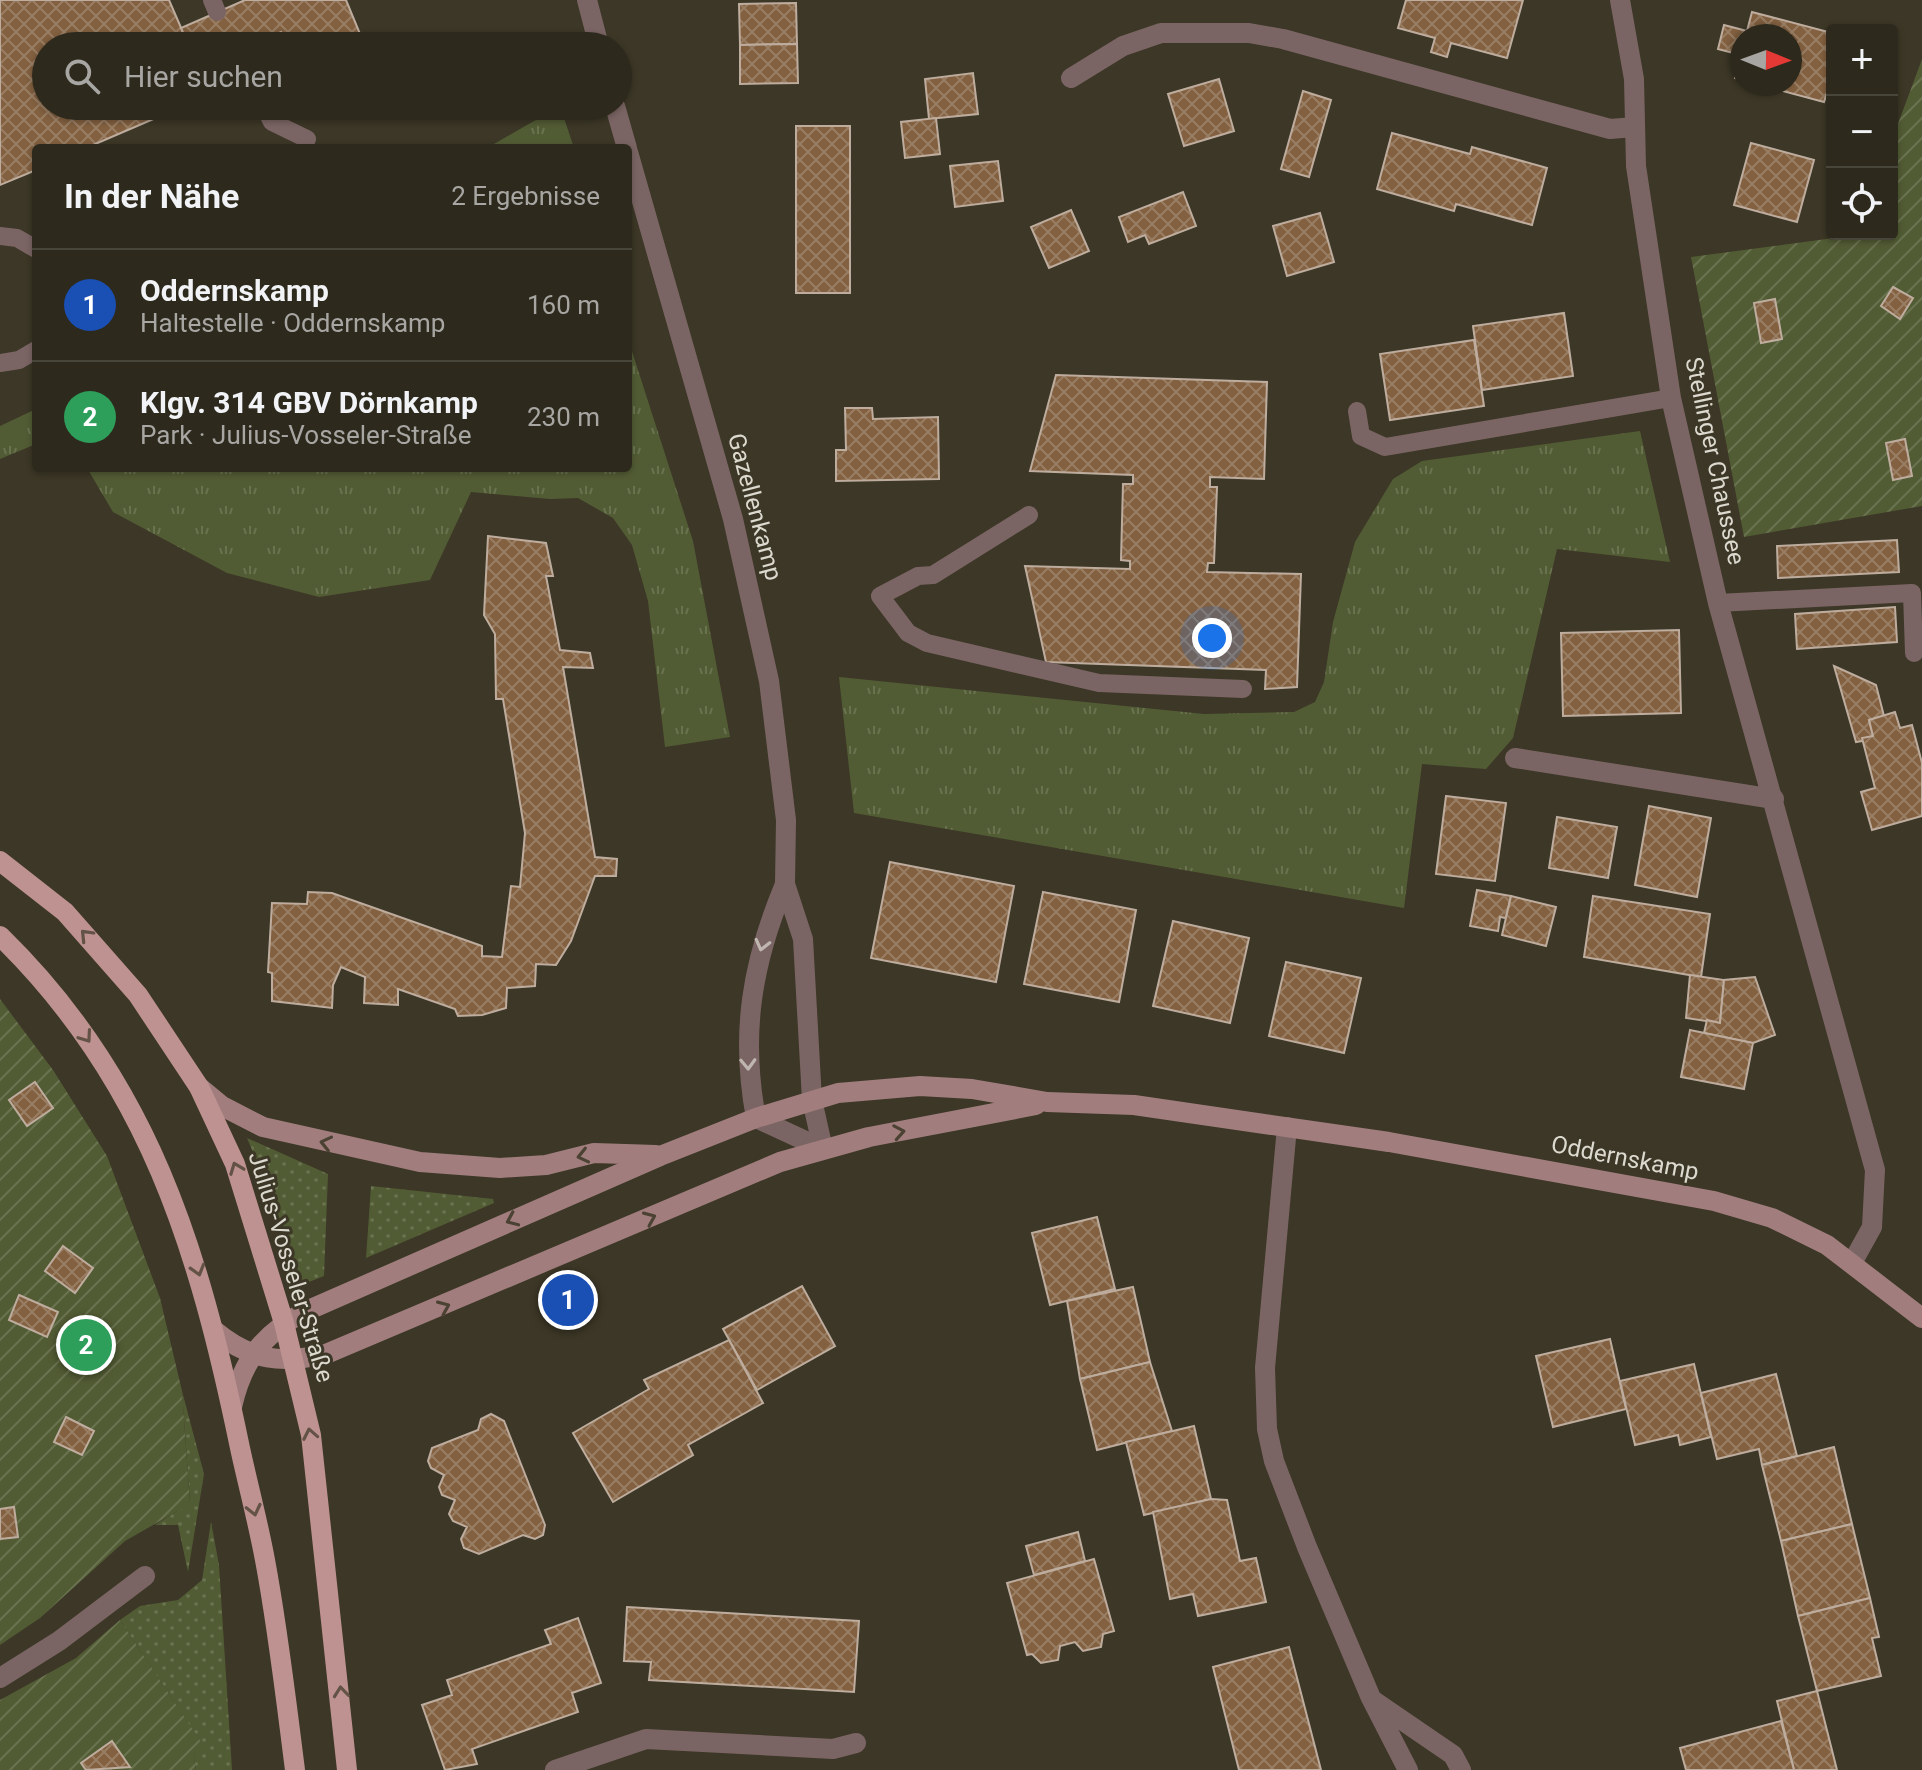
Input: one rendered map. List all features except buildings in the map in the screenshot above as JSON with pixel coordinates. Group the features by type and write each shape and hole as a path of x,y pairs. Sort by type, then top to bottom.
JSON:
{"main road":[{"name":"Julius-Vosseler-Straße","path":"0,861 65,912 106,955 163,1029 199,1087 240,1177 284,1323 317,1469 347,1770"},
{"path":"0,936 67,1011 139,1123 180,1216 215,1331 265,1560 295,1770"},
{"name":"Oddernskamp","path":"232,1407 242,1370 251,1355 284,1323 660,1156 756,1118 852,1091 920,1086 972,1089 1047,1102 1134,1105 1287,1127 1714,1201 1791,1225 1852,1263 1922,1318"},
{"path":"199,1087 222,1106 263,1127 420,1162 500,1168 546,1165 594,1153 660,1156"},
{"name":"Oddernskamp","path":"215,1331 251,1355 294,1361 353,1345 725,1185 823,1149 1047,1102"}],"street":[{"path":"587,0 595,32"},
{"name":"Stellinger Chaussee","path":"1620,0 1634,79 1636,166 1671,398 1718,603 1875,1170 1872,1227 1852,1263"},
{"path":"1071,78 1143,38 1191,31 1236,32 1283,39 1610,129 1635,127"},
{"name":"Gazellenkamp","path":"619,120 625,144"},
{"name":"Gazellenkamp","path":"632,168 751,593 780,759 786,820 785,884 803,939 812,1100 823,1149"},
{"path":"1515,758 1774,799"},
{"name":"Gazellenkamp","path":"756,1118 749,1080 750,1010 763,938 785,884"},
{"path":"756,1118 823,1149"},
{"path":"1287,1127 1265,1368 1267,1429 1274,1461 1301,1533 1371,1698 1408,1770"},
{"path":"0,1678 59,1641 145,1576"},
{"path":"1371,1698 1453,1755 1461,1770"},
{"path":"555,1770 646,1739 833,1749 856,1743"}],"lane":[{"path":"271,120 307,139"},
{"path":"0,236 17,238 32,247"},
{"path":"0,363 19,360 32,352"},
{"path":"1357,411 1361,436 1385,447 1671,398"},
{"path":"1029,515 933,575 918,576 880,596 908,633 927,643 1099,683 1243,689"},
{"path":"1718,603 1912,593 1914,653"}],"green space":[{"path":"1922,59 1922,506 1744,537 1691,257 1826,239 1898,240 1898,124"},
{"path":"536,120 565,120 573,144 494,144"},
{"path":"632,351 693,541 730,737 665,747 648,601 632,545 613,518 578,498 550,499 471,492 430,580 319,597 227,573 113,512 89,472 632,472"},
{"path":"32,411 32,446 0,459 0,426"},
{"path":"1640,431 1670,562 1557,549 1513,738 1486,769 1422,764 1404,908 854,813 839,677 1204,714 1294,712 1315,702 1324,682 1333,622 1355,542 1393,479 1422,461"},
{"path":"0,999 53,1070 107,1156 160,1298 182,1391 190,1504 125,1541 40,1618 0,1645"},
{"path":"247,1138 328,1174 324,1276 299,1286 272,1197"},
{"path":"371,1186 493,1199 494,1203 366,1258"},
{"path":"182,1391 204,1474 188,1572 178,1525 155,1525 190,1503"},
{"path":"211,1522 219,1565 232,1770 196,1770 194,1758 200,1741 120,1620 140,1606 178,1600 202,1580"},
{"path":"120,1620 201,1742 194,1758 196,1770 0,1770 0,1700 76,1658"}],"place":[{"name":"Oddernskamp","path":"568,1300"},
{"name":"Klgv. 314 GBV Dörnkamp","path":"86,1345"}]}
